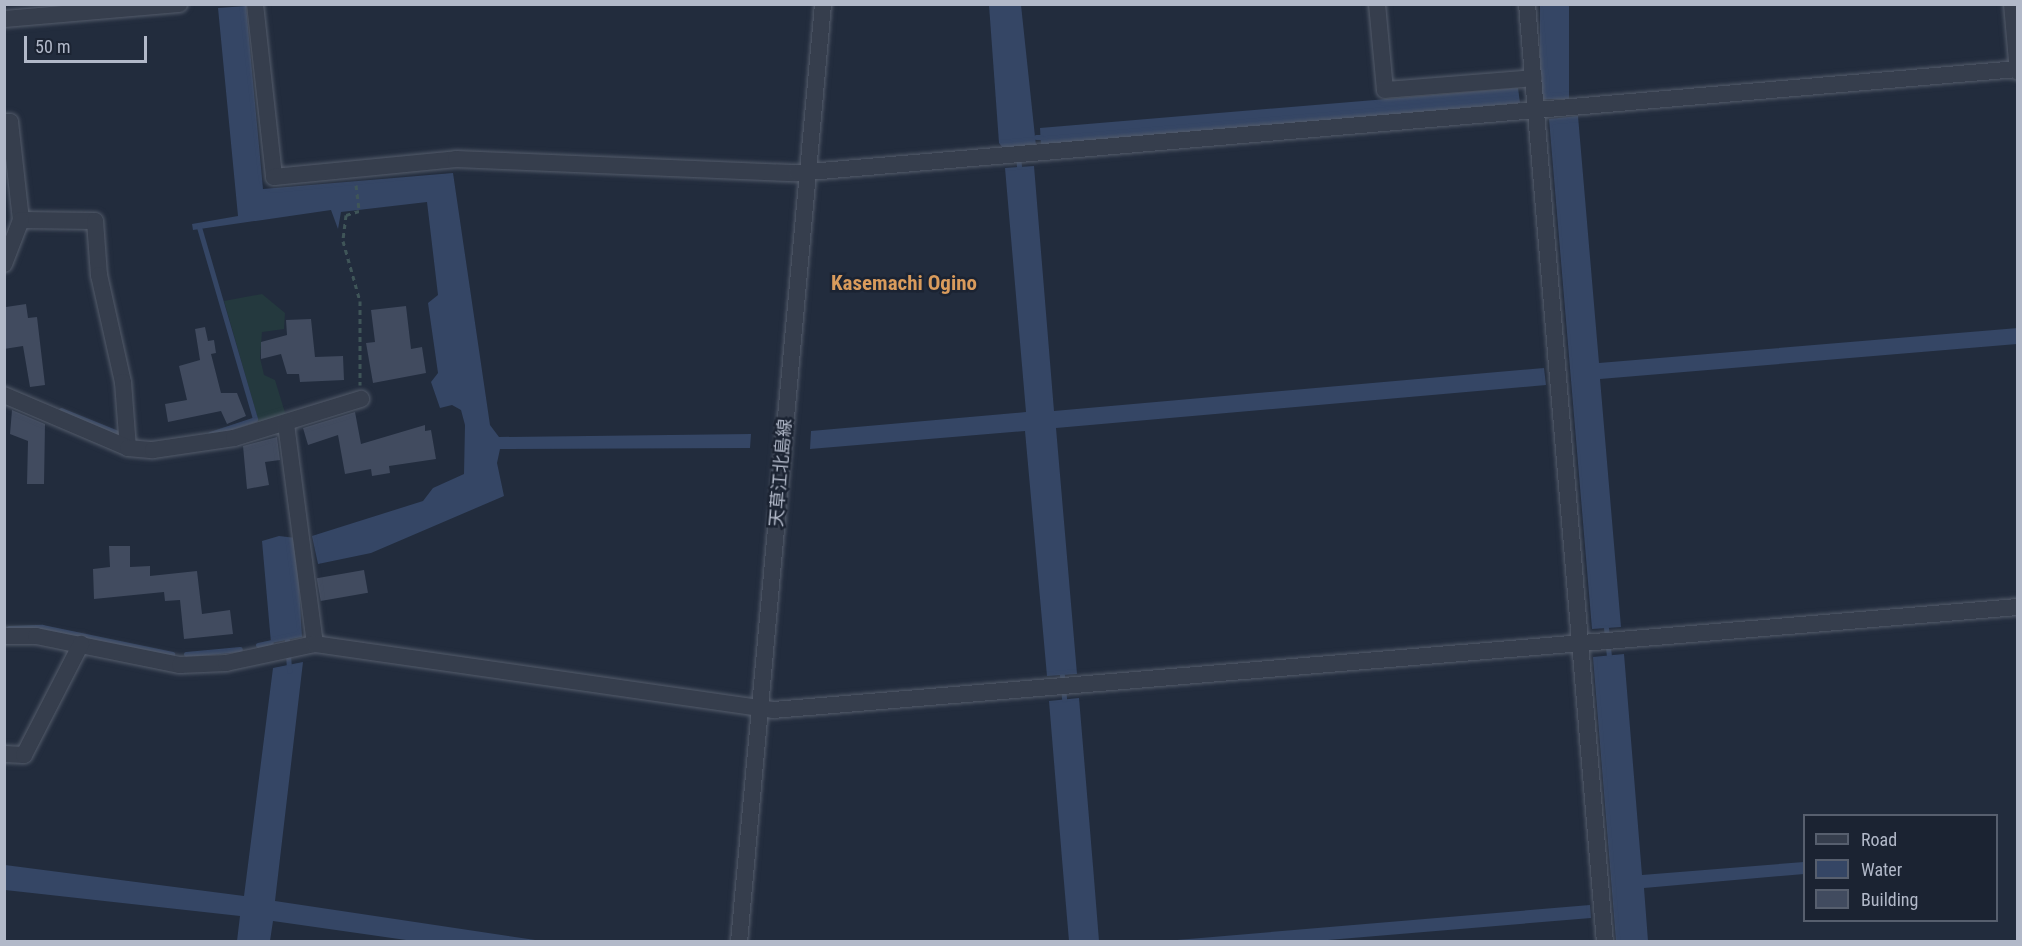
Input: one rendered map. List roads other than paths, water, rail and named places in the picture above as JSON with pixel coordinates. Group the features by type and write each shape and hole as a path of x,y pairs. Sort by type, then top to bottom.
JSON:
{"street":[{"path":"4,19 179,4"},
{"path":"255,4 274,177 456,159 807,172 2017,70 2012,4"},
{"name":"天草江北島線","path":"739,942 823,4"},
{"path":"1377,4 1385,90 1534,78"},
{"path":"1527,4 1605,942"},
{"path":"4,122 10,122 21,220 4,264"},
{"path":"21,220 95,221 99,275 123,382 128,448"},
{"path":"4,394 128,448 182,449 286,424 361,399"},
{"path":"286,424 315,644"},
{"path":"4,636 81,644 180,665 315,644 760,710 2018,607"},
{"path":"4,754 24,755 81,644"}],"water":[{"path":"989,5 1021,5 1036,146 1003,148 999,143"},
{"path":"1540,5 1569,5 1569,99 1540,99"},
{"path":"246,6 263,189 453,173 490,425 499,437 751,434 750,448 500,449 497,463 504,496 371,553 318,564 312,536 423,501 433,488 464,474 465,425 461,410 452,405 440,408 431,382 438,373 428,303 438,295 427,202 341,212 338,229 331,210 193,230 192,224 238,216 218,8"},
{"path":"1518,88 1520,103 1041,146 1040,128"},
{"path":"1578,116 1599,363 2018,328 2017,344 1600,379 1621,627 1592,629 1549,119"},
{"path":"1034,166 1054,411 1544,368 1546,385 1056,428 1077,674 1047,676 1025,431 810,449 811,431 1026,412 1005,168"},
{"path":"279,536 296,538 302,637 271,643 262,541"},
{"path":"1624,654 1642,875 1803,862 1803,874 1644,888 1648,941 1616,941 1593,657"},
{"path":"303,662 275,901 542,941 413,941 273,921 270,941 237,941 240,916 5,890 5,865 244,896 273,668"},
{"path":"1079,698 1099,941 1069,941 1062,859 1049,701"},
{"path":"1590,905 1591,918 1316,941 1165,941"}],"waterway":[{"path":"1036,137 1041,137"},
{"path":"1018,155 1019,167"},
{"path":"199,227 255,419 210,434"},
{"path":"61,410 120,434"},
{"path":"9,628 42,627 172,654"},
{"path":"1606,628 1609,656"},
{"path":"287,640 289,671"},
{"path":"258,645 271,642"},
{"path":"186,654 240,649"},
{"path":"1062,675 1064,700"}],"district":[{"name":"Kasemachi Ogino","path":"904,283"}]}
